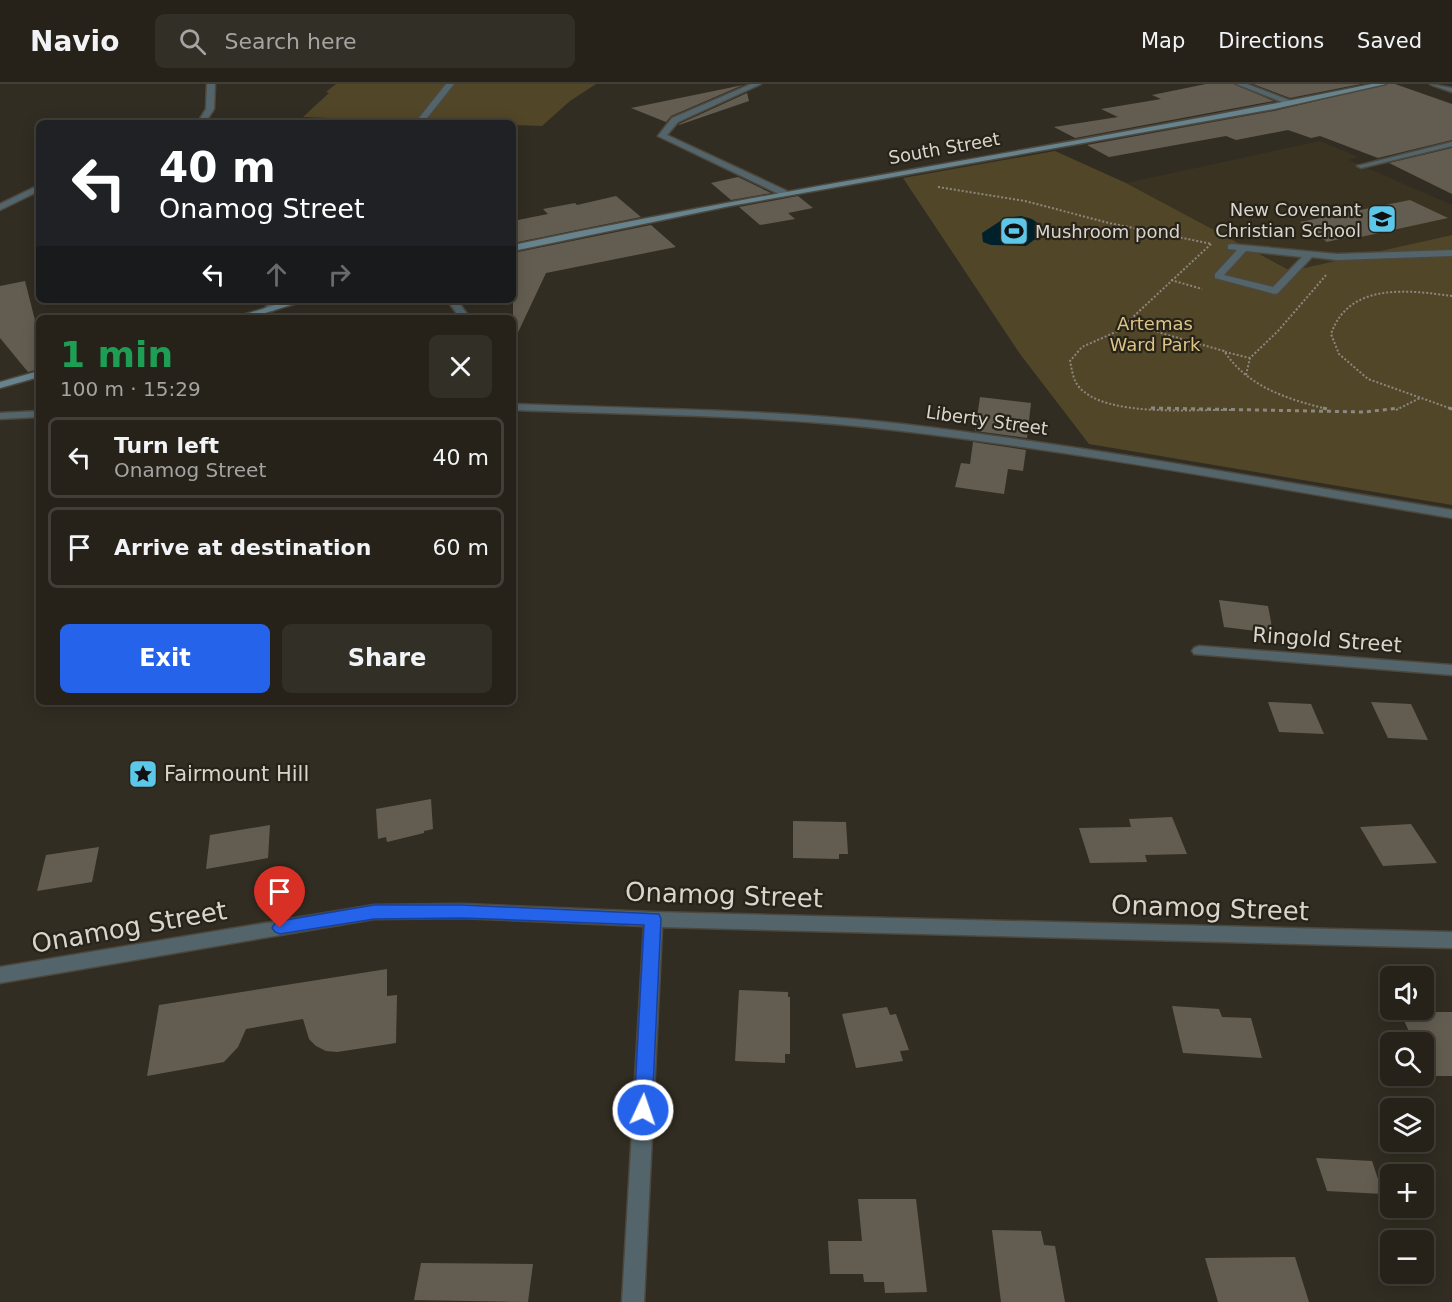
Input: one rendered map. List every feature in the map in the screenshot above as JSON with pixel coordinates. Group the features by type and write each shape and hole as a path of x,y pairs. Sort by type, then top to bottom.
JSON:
{"main road":[{"name":"South Street","path":"516,247 673,213 1382,84"},
{"path":"248,315 291,303"},
{"path":"0,385 36,375"}],"street":[{"path":"203,120 210,109 211,84"},
{"path":"421,120 450,84"},
{"path":"757,84 675,120 662,136 784,193"},
{"path":"1240,84 1290,102"},
{"path":"1434,84 1452,90"},
{"path":"1361,166 1452,144"},
{"path":"0,207 36,189"},
{"path":"1231,247 1309,255 1451,254"},
{"path":"1243,249 1218,276 1275,291 1309,255"},
{"path":"269,309 274,303"},
{"name":"Liberty Street","path":"516,407 751,416 900,427 1065,449 1452,514"},
{"path":"0,416 36,414"},
{"name":"Ringold Street","path":"1200,651 1452,670"},
{"name":"Onamog Street","path":"0,975 374,912 462,911 653,919 1452,940"},
{"path":"633,1302 653,919"}],"path":[{"path":"904,172 912,179 939,187 1025,201 1108,223 1231,247"},
{"path":"1210,244 1118,332 1082,347 1070,361 1073,378 1081,389 1101,400 1124,407 1148,408 1395,410 1420,398"},
{"path":"1246,375 1250,358 1278,331 1333,267"},
{"path":"1452,296 1406,290 1358,300 1338,317 1330,334 1339,354 1368,379 1452,409"},
{"path":"1126,323 1250,358"},
{"path":"1224,351 1229,360 1246,375 1273,393 1337,411"}],"shaded area":[{"path":"1320,141 1358,157 1349,160 1452,205 1452,235 1292,271 1126,183"}],"green space":[{"path":"336,84 596,84 570,101 542,126 516,125 516,120 383,120 303,117 329,93 326,92"},
{"name":"Artemas Ward Park","path":"1055,151 1126,183 1291,271 1452,235 1452,505 1089,444 1020,354 903,178"}],"water":[{"name":"Mushroom pond","path":"1021,216 1032,219 1047,230 1026,246 991,245 983,242 982,233 1005,218"}],"building":[{"path":"1206,84 1234,84 1274,101 1075,138 1054,127 1118,117 1101,109 1161,99 1152,95"},
{"path":"1253,84 1361,84 1290,98"},
{"path":"1395,84 1452,104 1452,140 1378,158 1320,136 1311,138 1288,130 1236,140 1226,136 1109,157 1087,145 1274,111"},
{"path":"743,85 671,116 666,122 631,108"},
{"path":"747,93 749,101 679,125 679,124"},
{"path":"1452,148 1452,194 1389,163"},
{"path":"738,177 771,193 731,200 711,183"},
{"path":"616,196 641,217 516,242 516,220 548,214 543,209 575,203 577,205"},
{"path":"798,196 813,208 788,213 795,219 760,225 739,207"},
{"path":"1410,200 1448,218 1327,242 1300,222"},
{"path":"651,225 676,247 546,273 516,337 516,315 513,315 513,303 516,303 516,252"},
{"path":"25,281 36,324 36,370 28,372 0,338 0,286"},
{"path":"980,397 1031,403 1027,438 975,431"},
{"path":"973,442 1026,450 1023,471 1008,469 1004,494 955,487 961,463 970,464"},
{"path":"1219,600 1268,606 1273,633 1224,627"},
{"path":"1268,702 1311,704 1324,734 1279,732"},
{"path":"1371,702 1411,704 1428,740 1388,738"},
{"path":"431,799 433,829 387,842 386,837 378,839 376,809"},
{"path":"1172,817 1187,854 1145,855 1147,862 1090,863 1079,828 1131,827 1129,819"},
{"path":"793,821 846,822 848,854 839,854 839,859 793,858"},
{"path":"1411,824 1437,863 1383,866 1360,827"},
{"path":"270,825 268,858 206,869 210,835"},
{"path":"99,847 92,882 37,891 46,855"},
{"path":"387,969 387,996 397,995 396,1043 337,1052 326,1051 309,1039 303,1019 246,1029 238,1047 224,1062 147,1076 159,1005"},
{"path":"739,990 788,992 788,997 790,997 790,1054 785,1054 785,1063 735,1061"},
{"path":"1172,1006 1219,1009 1222,1017 1251,1018 1262,1058 1183,1053"},
{"path":"887,1007 890,1015 896,1014 909,1050 900,1051 903,1061 856,1068 842,1014"},
{"path":"1434,1012 1452,1012 1452,1076 1434,1076 1434,1032 1409,1032 1404,1020 1434,1020"},
{"path":"1316,1158 1372,1161 1380,1185 1380,1194 1327,1191"},
{"path":"858,1199 916,1199 927,1292 885,1293 884,1282 864,1282 863,1274 830,1274 828,1241 862,1241"},
{"path":"992,1230 1041,1231 1044,1245 1055,1246 1065,1302 1001,1302"},
{"path":"1295,1257 1309,1302 1218,1302 1205,1258"},
{"path":"421,1263 533,1264 528,1302 414,1300"}],"place":[{"name":"New Covenant Christian School","path":"1382,219"},
{"name":"Mushroom pond","path":"1014,231"},
{"name":"Fairmount Hill","path":"143,774"}],"route":[{"path":"280,928 374,912 462,911 653,919 643,1110"}]}
